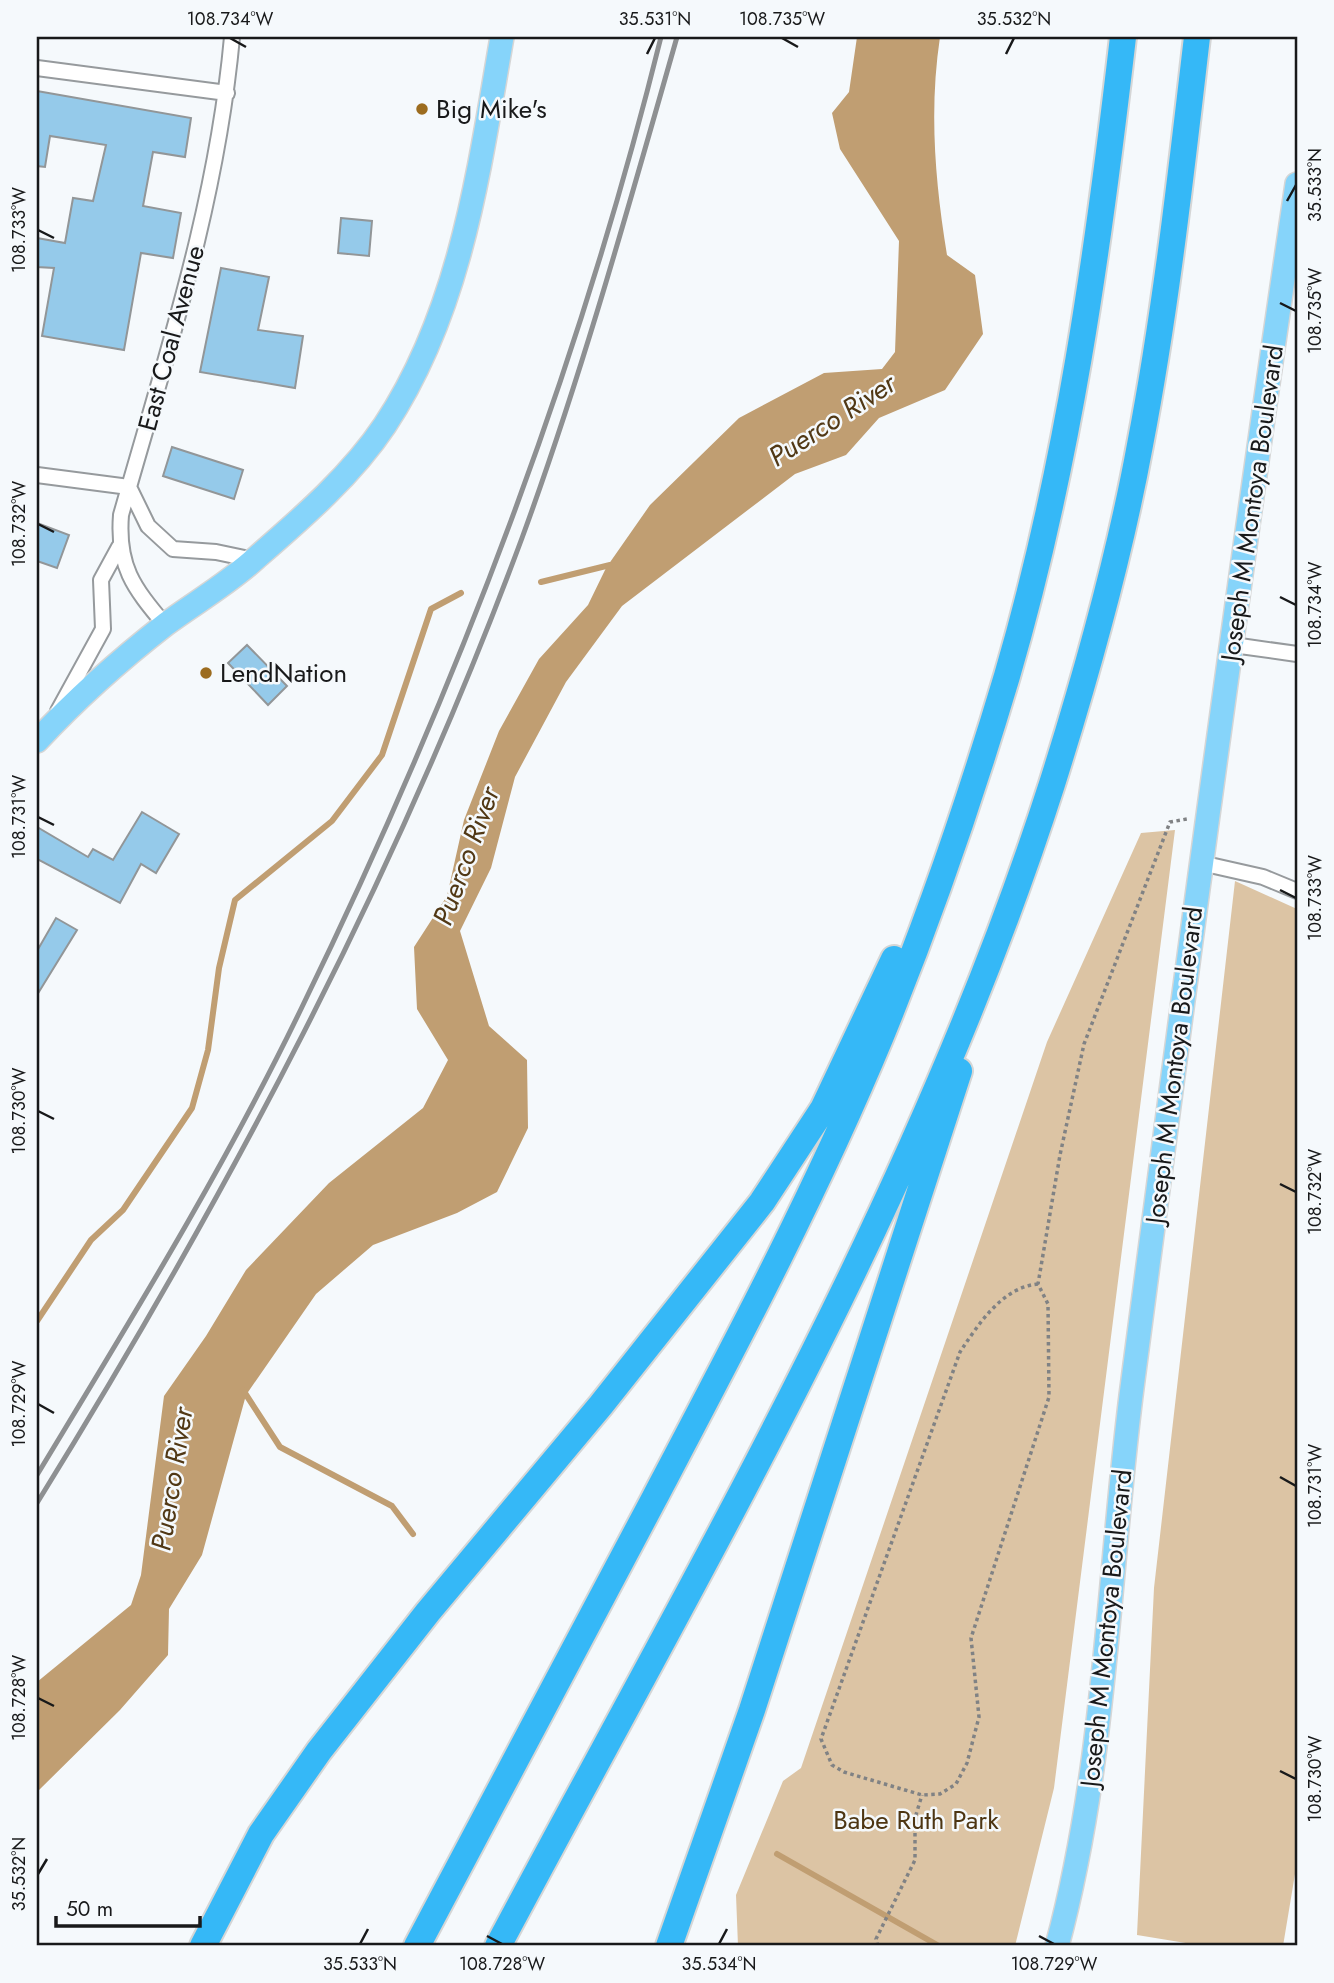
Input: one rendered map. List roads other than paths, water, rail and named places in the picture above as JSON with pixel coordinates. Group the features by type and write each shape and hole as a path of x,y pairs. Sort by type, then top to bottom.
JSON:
{"highway":[{"path":"417,1946 766,1287 879,1040 967,802 1007,676 1036,569 1073,404 1096,256 1123,37"},
{"path":"669,1946 752,1710 1051,788 1112,575 1140,448 1165,295 1197,37"},
{"path":"498,1946 829,1325 882,1212 989,963 1051,788"},
{"path":"203,1946 261,1833 319,1751 428,1612 601,1405 762,1202 823,1109 967,802"}],"main road":[{"path":"41,736 164,625 254,560 336,485 384,425 413,374 457,267 480,168 502,37"},
{"name":"Joseph M Montoya Boulevard","path":"1057,1946 1077,1864 1100,1720 1126,1432 1201,863 1293,248 1297,184"}],"street":[{"name":"East Coal Avenue","path":"164,625 141,596 119,547 121,515 180,318 208,199 227,93 232,37"},
{"path":"37,68 227,93"},
{"path":"37,475 129,487 148,526 173,549 216,552 254,560"},
{"path":"41,736 103,629 101,580 119,547"},
{"path":"1233,645 1297,654"},
{"path":"1201,863 1263,877 1297,891"}],"water":[{"name":"Puerco River","path":"857,37 940,37 934,119 943,228 947,255 975,275 983,334 945,390 879,418 846,455 795,474 622,606 566,682 515,777 491,868 460,931 489,1026 527,1060 528,1128 497,1192 457,1213 373,1245 316,1294 246,1395 202,1555 169,1609 168,1655 120,1710 37,1792 37,1682 131,1605 141,1575 164,1396 206,1336 246,1270 329,1183 423,1108 448,1060 417,1009 414,947 447,896 464,820 499,731 539,659 588,605 606,568 650,505 739,418 824,373 882,369 895,352 899,241 840,149 832,113 849,92"}],"waterway":[{"path":"541,582 610,565"},
{"path":"37,1321 91,1240 123,1210 192,1108 208,1050 219,968 235,900 332,821 382,755 431,609 461,593"},
{"path":"243,1390 280,1447 392,1506 413,1534"},
{"path":"777,1854 939,1946"}],"railway":[{"path":"37,1475 107,1360 241,1127 302,1007 410,772 460,652 551,409 628,162 661,37"},
{"path":"37,1503 175,1271 241,1152 304,1033 420,789 473,664 544,476 604,289 677,37"}],"place":[{"name":"Big Mike's","path":"422,109"},
{"name":"LendNation","path":"206,673"}],"park label":[{"name":"Babe Ruth Park","path":"916,1820"}]}
